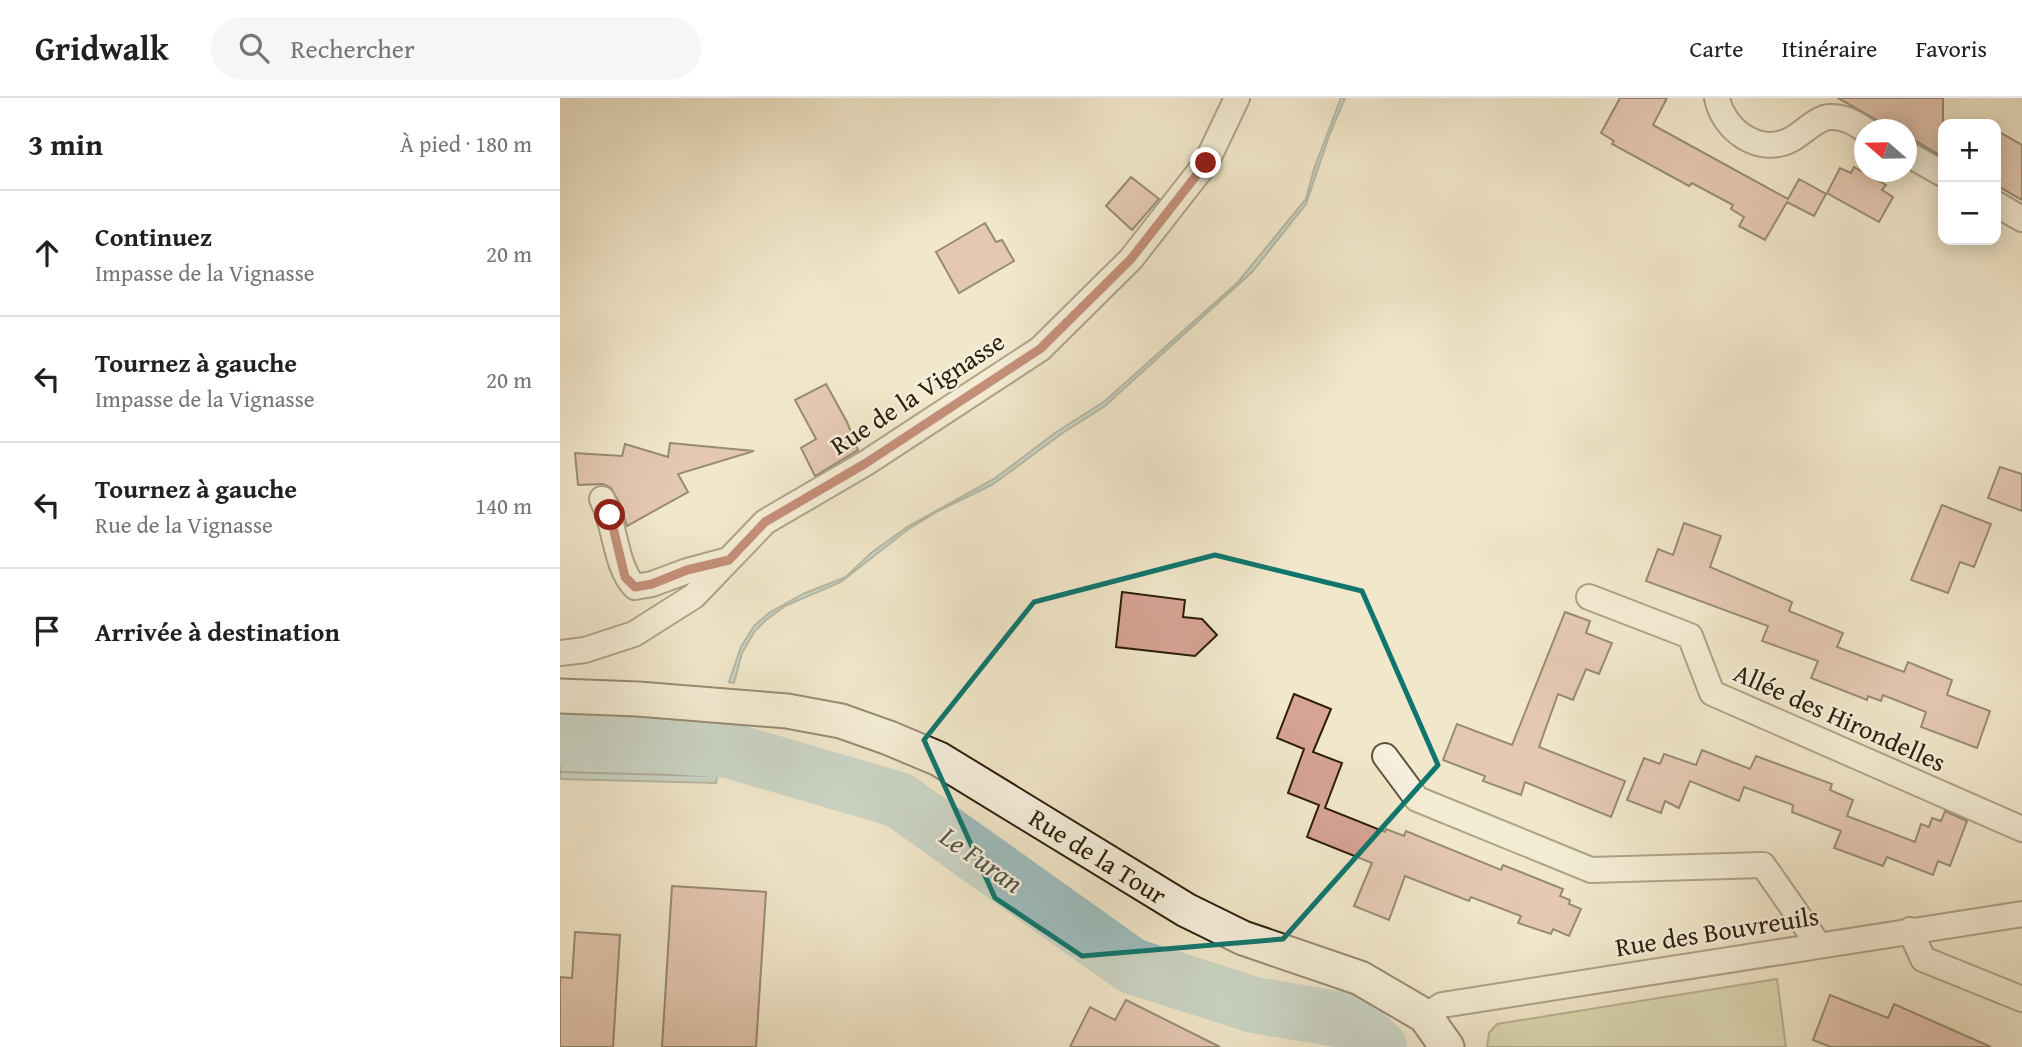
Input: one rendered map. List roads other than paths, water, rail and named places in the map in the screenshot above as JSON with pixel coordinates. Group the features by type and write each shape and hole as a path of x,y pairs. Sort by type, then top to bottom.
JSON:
{"street":[{"name":"Rue de la Vignasse","path":"560,653 585,650 634,634 694,596 765,522 866,463 1040,349 1140,248 1206,163 1237,98"},
{"path":"1717,98 1720,111 1731,129 1748,140 1769,145 1789,141 1826,107 1854,123"},
{"path":"1917,159 1938,171"},
{"path":"2001,207 2022,219"},
{"path":"602,499 610,515 625,577 635,587 729,560"},
{"name":"Allée des Hirondelles","path":"1589,597 1690,636 1712,694 2022,829"},
{"name":"Rue de la Tour","path":"560,696 787,711 841,720 890,737 939,759 1186,910 1243,938 1360,978 1425,1016 1447,1047"},
{"path":"1385,756 1417,799 1591,870 1763,865 1818,944"},
{"name":"Rue des Bouvreuils","path":"1425,1016 1442,1005 2022,914"},
{"path":"1910,930 1923,959 2022,999"}],"water":[{"path":"1341,98 1345,98 1306,204 1252,272 1105,406 1064,432 992,485 938,511 907,530 841,582 785,606 766,620 754,632 742,653 734,683 729,682 741,647 754,626 769,613 803,594 846,577 871,553 907,527 994,479 1055,433 1105,401 1238,282 1306,199 1314,169"},
{"path":"560,717 623,718 725,727 716,783 560,779"}],"waterway":[{"name":"Le Furan","path":"560,738 728,750 899,800 1132,966 1254,1005 1350,1021 1379,1047"}]}
